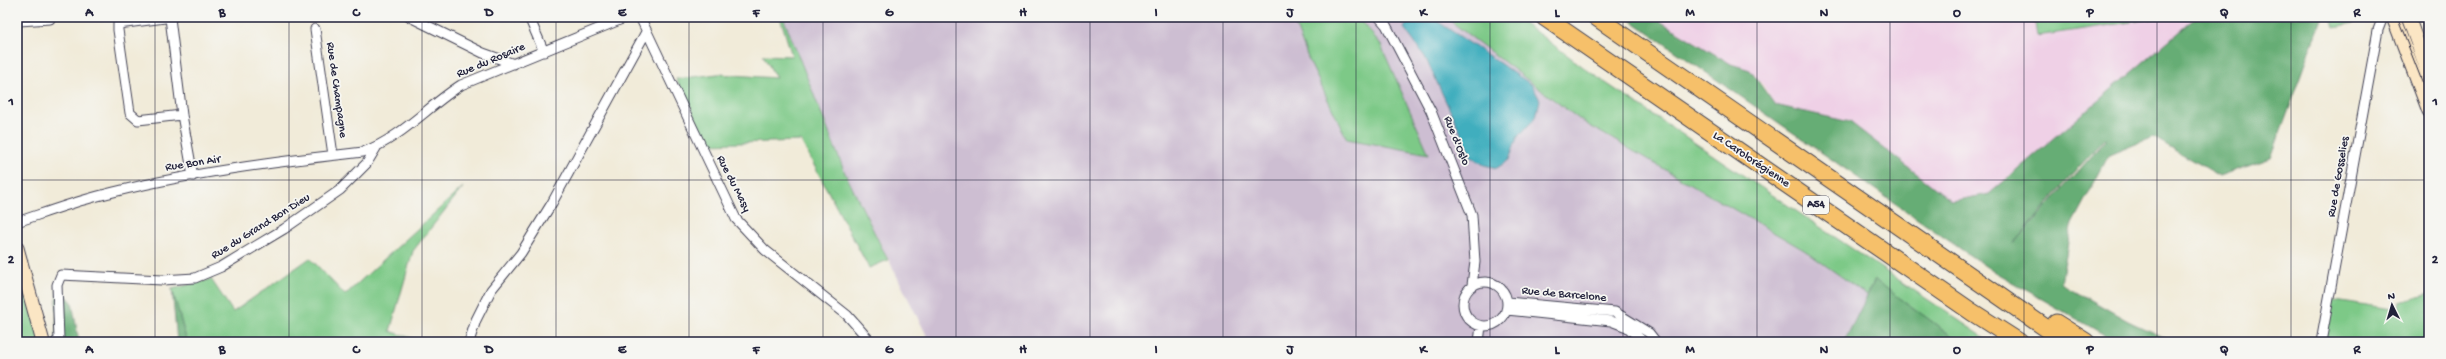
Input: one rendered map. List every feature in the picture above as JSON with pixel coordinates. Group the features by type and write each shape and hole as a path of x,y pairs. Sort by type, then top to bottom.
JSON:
{"highway":[{"name":"La Carolorégienne","path":"1544,17 1972,312 2019,342"},
{"name":"A54","path":"1596,17 2066,342"},
{"path":"2019,310 2044,316 2086,342"},
{"path":"1972,312 1986,333 1998,342"}],"main road":[{"path":"2393,17 2429,112"},
{"path":"2408,17 2429,75"},
{"path":"17,248 43,342"}],"street":[{"path":"173,17 117,21 130,113 138,120 182,115"},
{"path":"410,17 483,53 514,64"},
{"path":"529,17 544,52"},
{"name":"Rue du Rosaire","path":"376,148 454,89 627,17"},
{"name":"Rue du Masy","path":"640,17 736,219 765,250 847,314 871,342"},
{"name":"Rue d'Oslo","path":"1379,17 1386,25 1430,111 1472,215 1475,262 1472,285"},
{"name":"Rue de Gosselies","path":"2322,342 2375,45 2382,17"},
{"path":"19,21 34,18 50,19"},
{"path":"170,18 182,115 193,176"},
{"name":"Rue de Champagne","path":"315,29 333,156"},
{"path":"468,342 476,320 491,290 522,253 552,203 646,32"},
{"name":"Rue Bon Air","path":"17,222 97,196 193,176 363,152 376,148"},
{"name":"Rue du Grand Bon Dieu","path":"56,342 59,339 58,285 61,275 162,280 194,278 220,267 240,256 284,229 340,190 367,163 376,148"},
{"path":"1487,281 1495,283 1506,294 1507,306 1497,323 1481,326 1474,324 1464,312 1463,297 1472,285 1487,281"},
{"name":"Rue de Barcelone","path":"1507,306 1611,321 1627,328 1644,342"},
{"name":"Rue de Barcelone","path":"1507,306 1615,312 1649,333 1656,342"},
{"path":"1479,342 1481,326"}],"shaded area":[{"path":"783,17 1445,17 1583,122 1804,250 1934,342 930,342 845,173"},
{"path":"1653,17 2196,17 1989,194 1952,201 1850,122 1775,105 1763,85 1750,70 1731,64"}],"green space":[{"path":"780,17 783,17 845,173 888,260 869,268 801,141 708,144 676,79 718,74 776,78 763,55 792,56"},
{"path":"1292,17 1357,17 1380,43 1429,154 1347,139 1310,63"},
{"path":"1445,17 1516,17 1594,75 1991,342 1960,342 1875,280 1867,295 1804,250 1583,122"},
{"path":"1626,17 1653,17 1731,64 1750,70 1775,105 1850,122 1952,201 1989,194 2196,17 2323,17 2271,158 2220,176 2153,137 2109,155 2071,226 2061,283 2128,321 2173,342 2117,342 1991,270","holes":["2106,138 2107,139 2013,244 2078,168"]},
{"path":"2034,17 2164,17 2037,36"},
{"path":"2331,17 2352,17 2354,23 2334,27"},
{"path":"463,187 413,251 390,331 423,342 187,342 172,289 211,279 233,312 310,258 345,295"},
{"path":"17,249 43,342 17,342"},
{"path":"1875,280 1960,342 1844,342"},
{"path":"57,285 72,302 79,342 56,342"},
{"path":"172,289 187,342 177,342"},
{"path":"2429,294 2429,342 2321,342 2329,299 2398,310 2400,302"}],"water":[{"path":"1411,17 1431,17 1532,85 1540,100 1536,117 1517,138 1509,160 1497,168 1484,165 1472,157 1425,57 1404,28"}],"tram line":[{"path":"2397,17 2429,99"}]}
